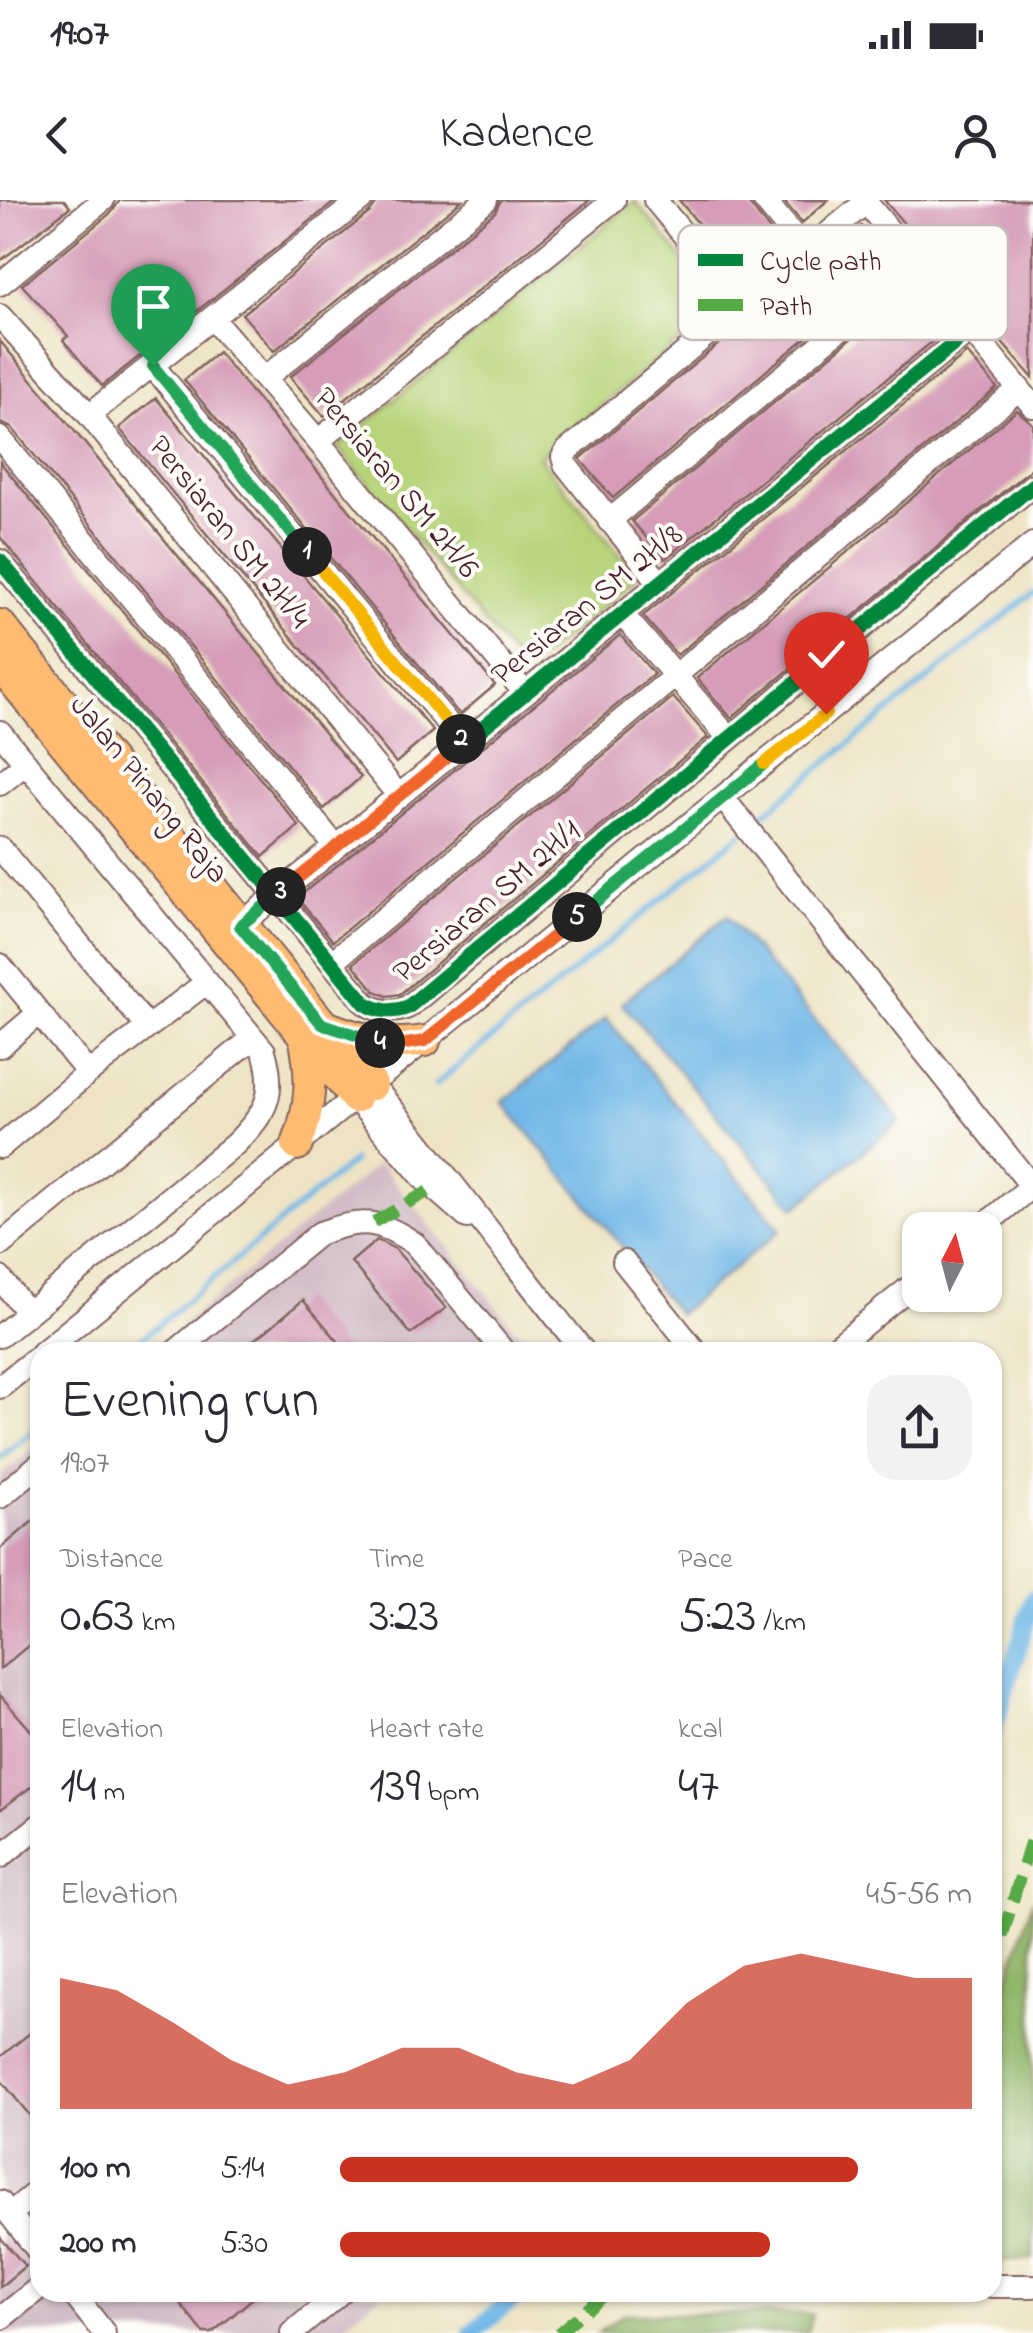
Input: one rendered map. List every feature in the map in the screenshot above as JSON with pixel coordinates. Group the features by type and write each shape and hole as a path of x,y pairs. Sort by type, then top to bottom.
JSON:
{"main road":[{"path":"0,625 240,926 313,1030 310,1098 297,1146"},
{"name":"Jalan Pinang Raja","path":"0,665 364,1091"},
{"path":"313,1030 399,1045 425,1041"}],"street":[{"path":"0,284 103,200"},
{"path":"90,415 361,200"},
{"path":"264,378 486,200"},
{"path":"318,441 614,200"},
{"path":"655,200 678,228"},
{"path":"764,200 785,225"},
{"path":"838,225 865,201 884,225"},
{"name":"Persiaran SM 2H/4","path":"0,316 90,415 399,796"},
{"name":"Persiaran SM 2H/6","path":"213,319 525,694"},
{"path":"660,584 608,521 563,457 702,340"},
{"path":"608,521 827,340"},
{"name":"Persiaran SM 2H/8","path":"240,926 959,340"},
{"path":"332,962 675,675 1026,398 979,340"},
{"path":"153,366 464,743"},
{"path":"0,438 336,847"},
{"name":"Persiaran SM 2H/1","path":"0,561 372,1008 399,1011 1033,484"},
{"path":"56,1342 1033,544"},
{"path":"622,614 728,737"},
{"path":"0,732 264,1051 272,1077 267,1105 254,1125 0,1336"},
{"path":"0,784 26,763"},
{"path":"722,798 1032,1187 1001,1212"},
{"path":"0,848 148,1027"},
{"path":"0,965 88,1073"},
{"path":"0,1146 206,982"},
{"path":"0,1046 39,1014"},
{"path":"0,1245 253,1038"},
{"path":"364,1091 428,1183 496,1243 576,1342"},
{"path":"187,1342 320,1233 347,1223 374,1222 415,1244 496,1342"},
{"path":"624,1262 688,1342"},
{"path":"0,1278 28,1314"},
{"path":"842,1342 902,1293"},
{"path":"0,1387 30,1363"},
{"path":"0,1497 30,1472"},
{"path":"0,1857 30,1832"},
{"path":"30,2194 5,2208 30,2239"},
{"path":"1002,2286 1033,2286"},
{"path":"0,2319 30,2296"},
{"path":"80,2302 104,2333"},
{"path":"292,2333 329,2302"}],"shaded area":[{"path":"379,1163 526,1342 162,1342"},
{"path":"30,1452 30,2302 372,2302 334,2333 0,2333 0,1477"}],"green space":[{"path":"635,201 678,253 681,340 539,457 638,577 525,671 337,447"},
{"path":"1033,1899 1033,2259 1002,2261 1002,1999"},
{"path":"623,2314 812,2314 807,2333 598,2333"}],"water":[{"path":"727,916 900,1121 795,1208 622,1003"},
{"path":"606,1018 781,1230 678,1314 503,1102"}],"building":[{"path":"0,200 64,200 70,207 0,261"},
{"path":"120,200 337,200 102,386 63,340 68,336 22,285 112,212"},
{"path":"379,200 462,200 274,351 242,314 370,212"},
{"path":"501,200 590,200 324,416 290,377 495,212"},
{"path":"679,200 746,200 766,225 699,225"},
{"path":"783,200 828,200 802,223"},
{"path":"884,200 1033,200 1033,378 1000,340 1008,340 1008,225 905,225"},
{"path":"724,340 803,340 613,498 580,459"},
{"path":"849,340 934,340 665,559 632,521"},
{"path":"0,341 361,777 324,809 12,428 0,423"},
{"path":"218,352 495,685 460,715 184,380"},
{"path":"967,353 997,388 677,655 643,616"},
{"path":"156,398 433,731 396,763 119,428"},
{"path":"1017,410 1033,424 1033,467 731,718 697,678"},
{"path":"0,462 299,826 263,857 0,537"},
{"path":"620,635 654,674 333,941 297,898"},
{"path":"673,697 708,737 400,994 387,996 375,991 353,964"},
{"path":"377,1240 395,1249 446,1308 411,1334 351,1262"},
{"path":"303,1300 339,1342 251,1342"},
{"path":"30,1524 30,1644 0,1669 0,1549"},
{"path":"0,1695 30,1730 30,1788 0,1810"},
{"path":"30,2033 30,2116 0,2079 0,2057"},
{"path":"0,2237 25,2266 0,2287"},
{"path":"179,2302 248,2302 212,2333 204,2333"}],"waterway":[{"path":"754,822 1033,593"},
{"path":"435,1085 742,833"},
{"path":"138,1342 353,1161"},
{"path":"0,1458 30,1433"},
{"path":"1002,1702 1033,1599"},
{"path":"472,2333 509,2302"}],"marked path":[{"path":"374,1222 434,1188"},
{"path":"1002,1938 1033,1833"},
{"path":"558,2333 596,2302"}],"cycle path":[{"path":"240,925 959,340"},
{"path":"0,561 365,1003 392,1011 408,1007 1033,485"}],"route":[{"path":"153,366 464,743 240,926 322,1024 378,1042 399,1045 425,1041 826,714"}]}
